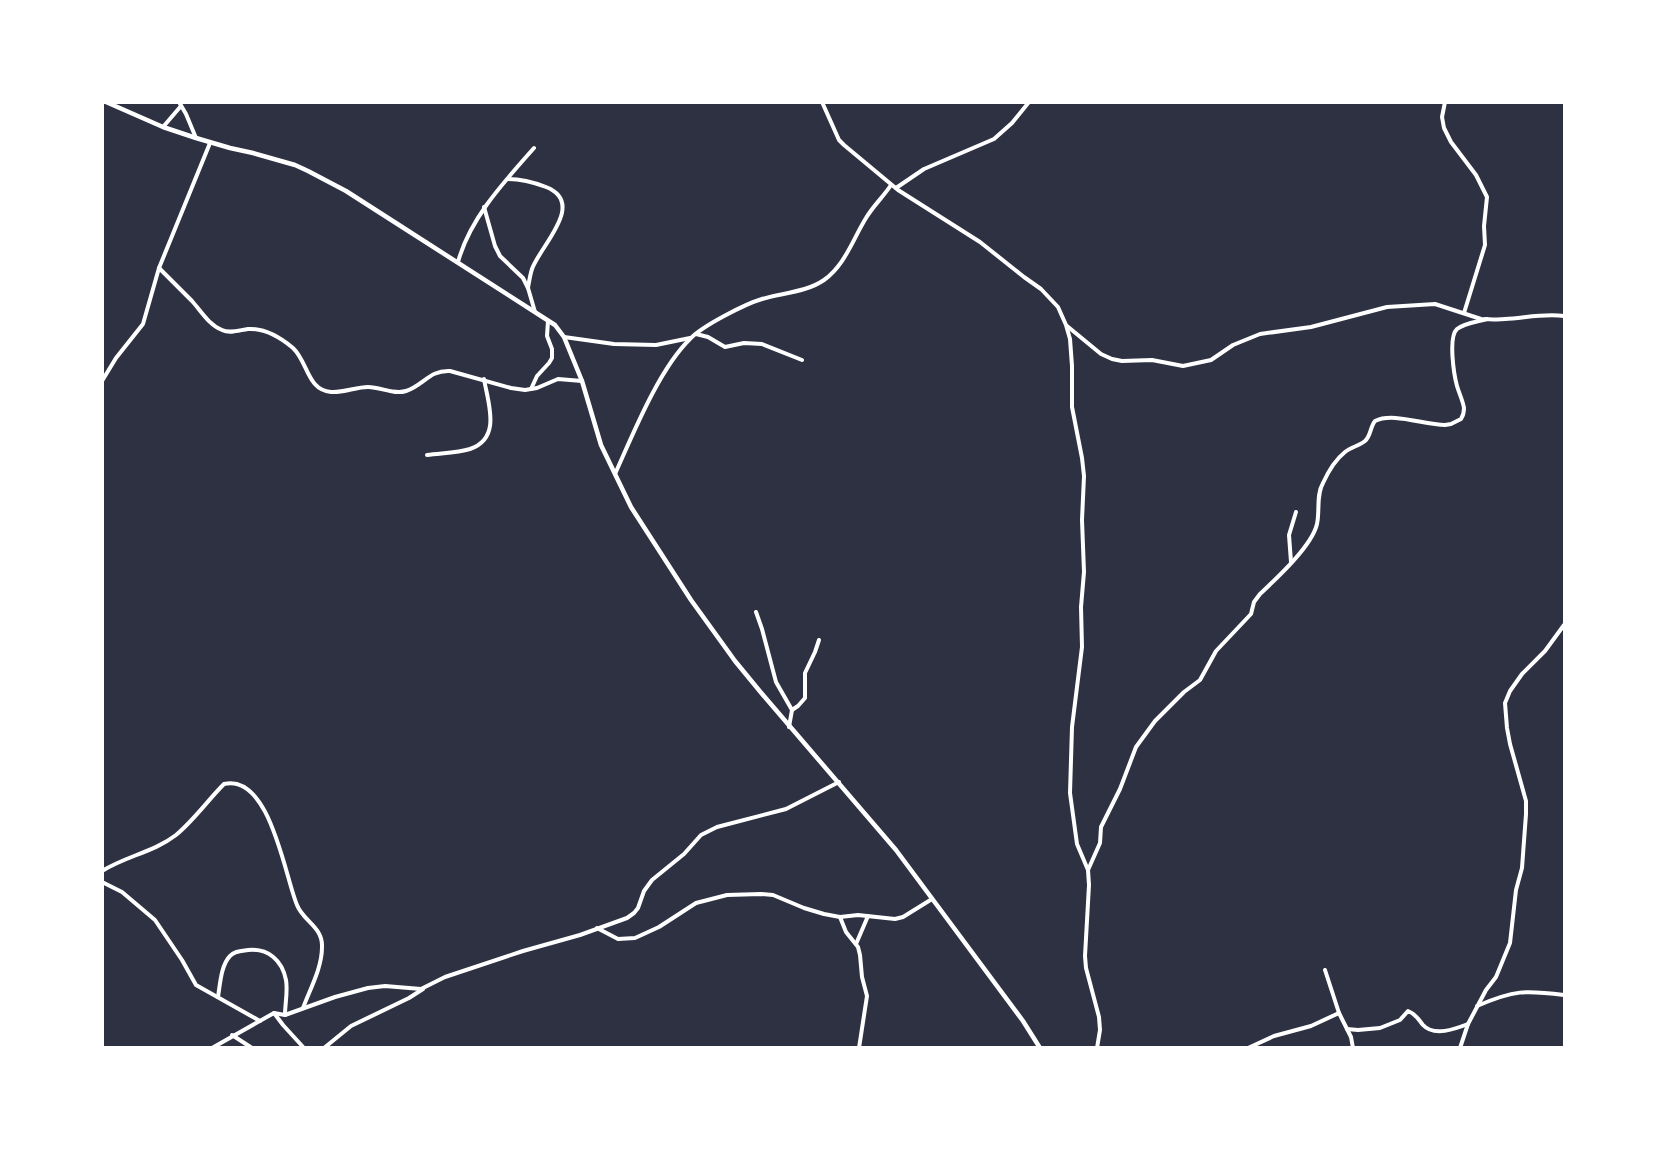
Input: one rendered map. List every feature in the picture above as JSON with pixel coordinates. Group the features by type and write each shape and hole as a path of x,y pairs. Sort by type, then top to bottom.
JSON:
{"street":[{"path":"106,102 163,127 210,143 296,165 346,191 554,325 564,337 582,381 601,445 631,507 691,600 735,661 789,727 839,782 896,850 1023,1020 1040,1048"},
{"path":"822,102 839,140 844,145 896,188 980,242 1024,278 1041,289 1058,307 1066,325 1070,339 1072,366 1072,407 1084,476 1082,520 1084,572 1081,598 1082,647 1078,693 1072,727 1070,793 1077,844 1088,870 1085,962 1099,1017 1100,1030 1097,1048"},
{"path":"896,188 930,166 994,139 1006,129 1029,102"},
{"path":"1445,102 1442,117 1444,128 1451,142 1476,175 1487,197 1484,245 1464,313"},
{"path":"163,127 180,104 196,138"},
{"path":"102,381 116,358 143,324 160,268 210,143"},
{"path":"458,262 463,247 484,208 534,148"},
{"path":"508,179 522,179 554,190 562,201 562,213 557,226 532,269 528,288"},
{"path":"615,474 661,380 672,361 690,338 741,307 810,287 824,280 844,257 867,216 891,184"},
{"path":"484,208 500,256 523,278 535,312"},
{"path":"160,268 212,323 223,331 234,332 251,329 263,331 272,334 294,349 303,362 311,381 323,391 333,392 367,387 401,392 414,387 432,374 441,371 450,371 484,379 511,388 531,389 558,380 582,381"},
{"path":"1066,325 1101,354 1112,359 1122,361 1152,360 1183,366 1211,360 1233,345 1260,334 1312,327 1387,307 1435,304 1487,319 1502,320 1531,316 1564,316"},
{"path":"1088,870 1100,843 1101,827 1120,790 1136,747 1155,722 1184,692 1200,680 1216,651 1251,614 1254,602 1260,594 1291,562 1314,534 1320,510 1321,486 1328,473 1345,451 1365,441 1374,421 1385,418 1445,425 1461,419 1464,409 1456,384 1454,370 1452,342 1454,334 1457,329 1465,325 1487,319"},
{"path":"531,389 537,376 552,358 552,349 547,336 548,321"},
{"path":"696,334 708,337 725,346 744,343 762,344 802,360"},
{"path":"564,337 614,344 656,346 690,338"},
{"path":"427,455 471,448 480,444 487,437 491,418 484,379"},
{"path":"1291,562 1289,535 1296,512"},
{"path":"756,612 776,682 792,710 789,727"},
{"path":"1460,1048 1468,1024 1486,990 1496,977 1510,943 1516,890 1522,868 1526,801 1509,737 1505,703 1510,691 1522,674 1545,651 1564,626"},
{"path":"792,710 805,698 805,672 816,652 819,640"},
{"path":"324,1048 351,1026 410,998 445,977 627,918 634,914 638,908 644,891 652,880 684,854 701,835 717,827 786,809 839,782"},
{"path":"102,871 126,858 158,846 176,835 224,784 236,783 248,789 255,795 267,814 299,910 321,936 321,958 303,1008"},
{"path":"102,882 122,892 155,920 182,960 196,986 218,996 260,1021"},
{"path":"598,928 618,939 635,938 659,927 696,903 711,898 736,894 773,895 804,908 840,917 868,916 895,919 903,917 932,899"},
{"path":"856,944 868,916"},
{"path":"840,917 846,932 856,944 860,955 862,977 867,996 859,1048"},
{"path":"218,996 229,956 235,952 263,951 272,955 277,961 286,981 284,1015"},
{"path":"1325,970 1353,1048"},
{"path":"212,1048 274,1013 284,1015 368,988 385,986 421,989 427,987"},
{"path":"1477,1006 1499,996 1516,992 1564,995"},
{"path":"1347,1029 1380,1028 1400,1020 1408,1011 1416,1015 1424,1027 1437,1031 1468,1024"},
{"path":"274,1013 304,1048"},
{"path":"1248,1048 1274,1036 1309,1027 1339,1013"},
{"path":"232,1035 252,1048"}]}
